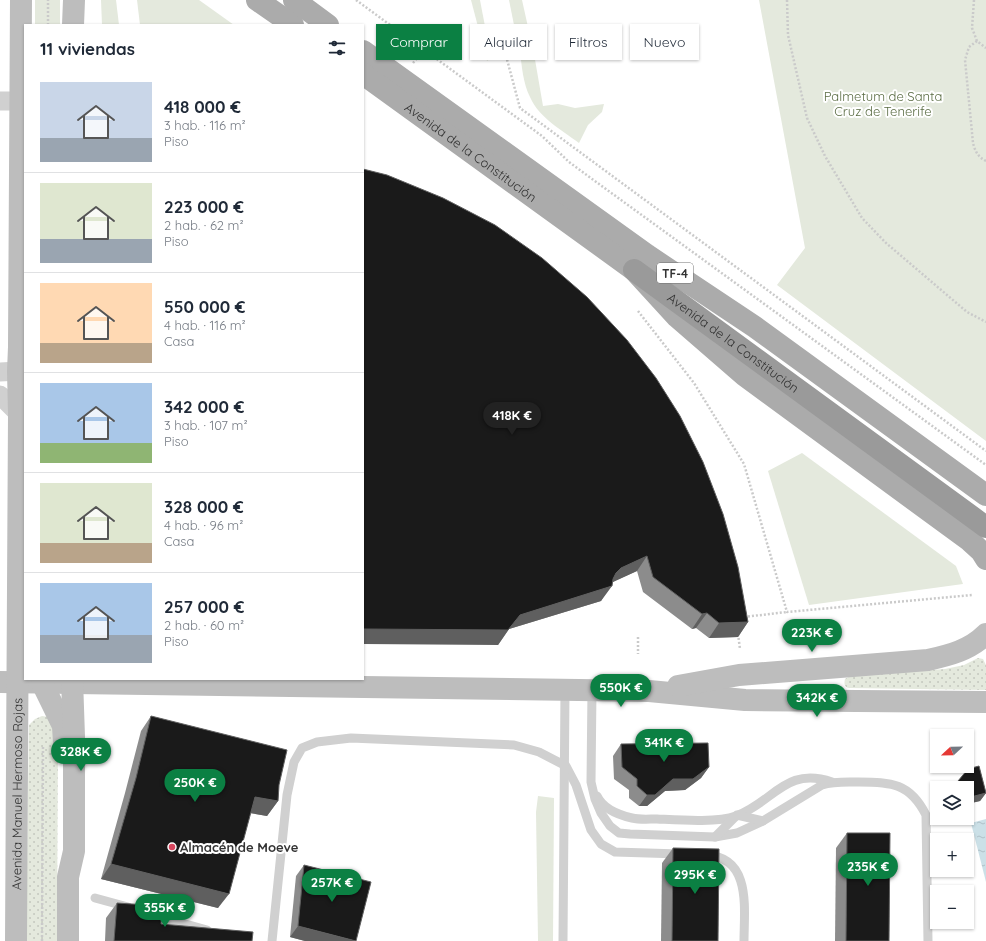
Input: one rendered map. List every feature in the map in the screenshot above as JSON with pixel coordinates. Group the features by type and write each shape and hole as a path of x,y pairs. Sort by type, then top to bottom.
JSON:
{"highway":[{"name":"Avenida de la Constitución","path":"634,270 986,527"}],"main road":[{"name":"Avenida Manuel Hermoso Rojas","path":"16,941 8,682 19,414 17,372 22,319 10,101 21,0"},
{"path":"73,24 74,0"},
{"path":"257,0 292,24"},
{"path":"294,0 327,24"},
{"name":"Avenida de la Constitución","path":"364,52 647,255 755,327 986,495"},
{"name":"Avenida de la Constitución","path":"364,75 634,270"},
{"path":"634,270 677,317 745,376 970,541 981,551 986,559"},
{"path":"650,691 739,676 928,660 956,653 973,645 986,634"},
{"path":"8,682 42,683 72,681 650,691 745,700 986,702"},
{"path":"68,941 68,877 74,850 74,737 72,681"},
{"path":"42,683 63,726 64,767 62,854 68,877"}],"street":[{"path":"0,395 19,414"}],"lane":[{"path":"563,941 566,766 565,690"},
{"path":"592,690 591,782 595,799 601,813 610,826 619,833 715,837 737,833 763,821 822,785 832,782 884,782 898,786 920,802 926,815 928,941"},
{"path":"272,941 287,794 294,762 302,748 317,742 351,738 514,745 539,752 566,766 576,786 591,830 601,844 615,852 714,855 726,860 734,867 741,878 744,894 744,941"},
{"path":"591,782 599,799 609,808 620,814 634,818 682,820 726,819 749,809 781,787 796,779 809,777 822,778 832,782"},
{"path":"737,815 763,821"},
{"path":"715,837 737,815"},
{"path":"95,898 215,932"}],"path":[{"path":"48,0 48,24"},
{"path":"356,0 542,136 569,162 986,465"},
{"path":"787,0 788,35 807,118 825,156 862,218 886,243 967,312 986,322"},
{"path":"974,0 972,28 977,41 986,48"},
{"path":"977,41 969,47 965,60 973,143 976,152 986,161"},
{"path":"507,60 520,108 986,451"},
{"path":"638,311 694,383 744,464 787,612"},
{"path":"744,617 972,595"},
{"path":"738,633 740,649"},
{"path":"638,637 638,654"},
{"path":"42,941 43,744"}],"green space":[{"path":"35,0 60,0 60,24 35,24"},
{"path":"101,0 116,0 119,24 102,24"},
{"path":"137,0 199,0 233,24 140,24"},
{"path":"471,0 480,0 485,24 477,24"},
{"path":"509,0 522,0 527,24 514,24"},
{"name":"Palmetum de Santa Cruz de Tenerife","path":"759,0 986,0 986,441 777,285 805,248"},
{"path":"521,60 535,60 543,106 558,104 575,108 604,104 602,112 588,125 579,143 558,128 539,111 530,97 524,81"},
{"path":"802,453 956,566 963,584 809,605 768,471"},
{"path":"978,658 983,659 986,665 986,690 849,688 846,687 844,682 845,679 850,676 945,669 964,665"},
{"path":"42,716 49,717 58,731 57,941 26,941 29,725 35,719"},
{"path":"538,796 554,798 553,941 538,941 536,812"}],"water":[{"path":"986,819 986,882 972,825 974,825 974,822"}],"building":[{"path":"364,169 387,175 443,198 495,225 542,258 587,297 627,340 656,378 680,416 703,462 723,514 738,567 748,622 719,623 707,613 702,614 653,577 647,556 621,568 613,579 612,586 520,615 508,630 364,629"},
{"name":"Almacén de Moeve","path":"151,716 287,750 279,785 278,801 255,797 229,894 111,864 136,778"},
{"path":"708,743 709,767 693,779 673,779 655,795 647,795 637,786 637,779 622,767 621,744"},
{"path":"979,766 986,793 974,796 974,781 958,781 965,773 974,773 974,767"},
{"path":"847,833 890,833 889,941 846,941"},
{"path":"673,848 719,849 718,941 672,941"},
{"path":"304,865 371,882 356,941 298,926"},
{"path":"117,903 162,906 161,924 253,932 252,941 114,941"}],"place":[{"name":"Almacén de Moeve","path":"172,847"}]}
